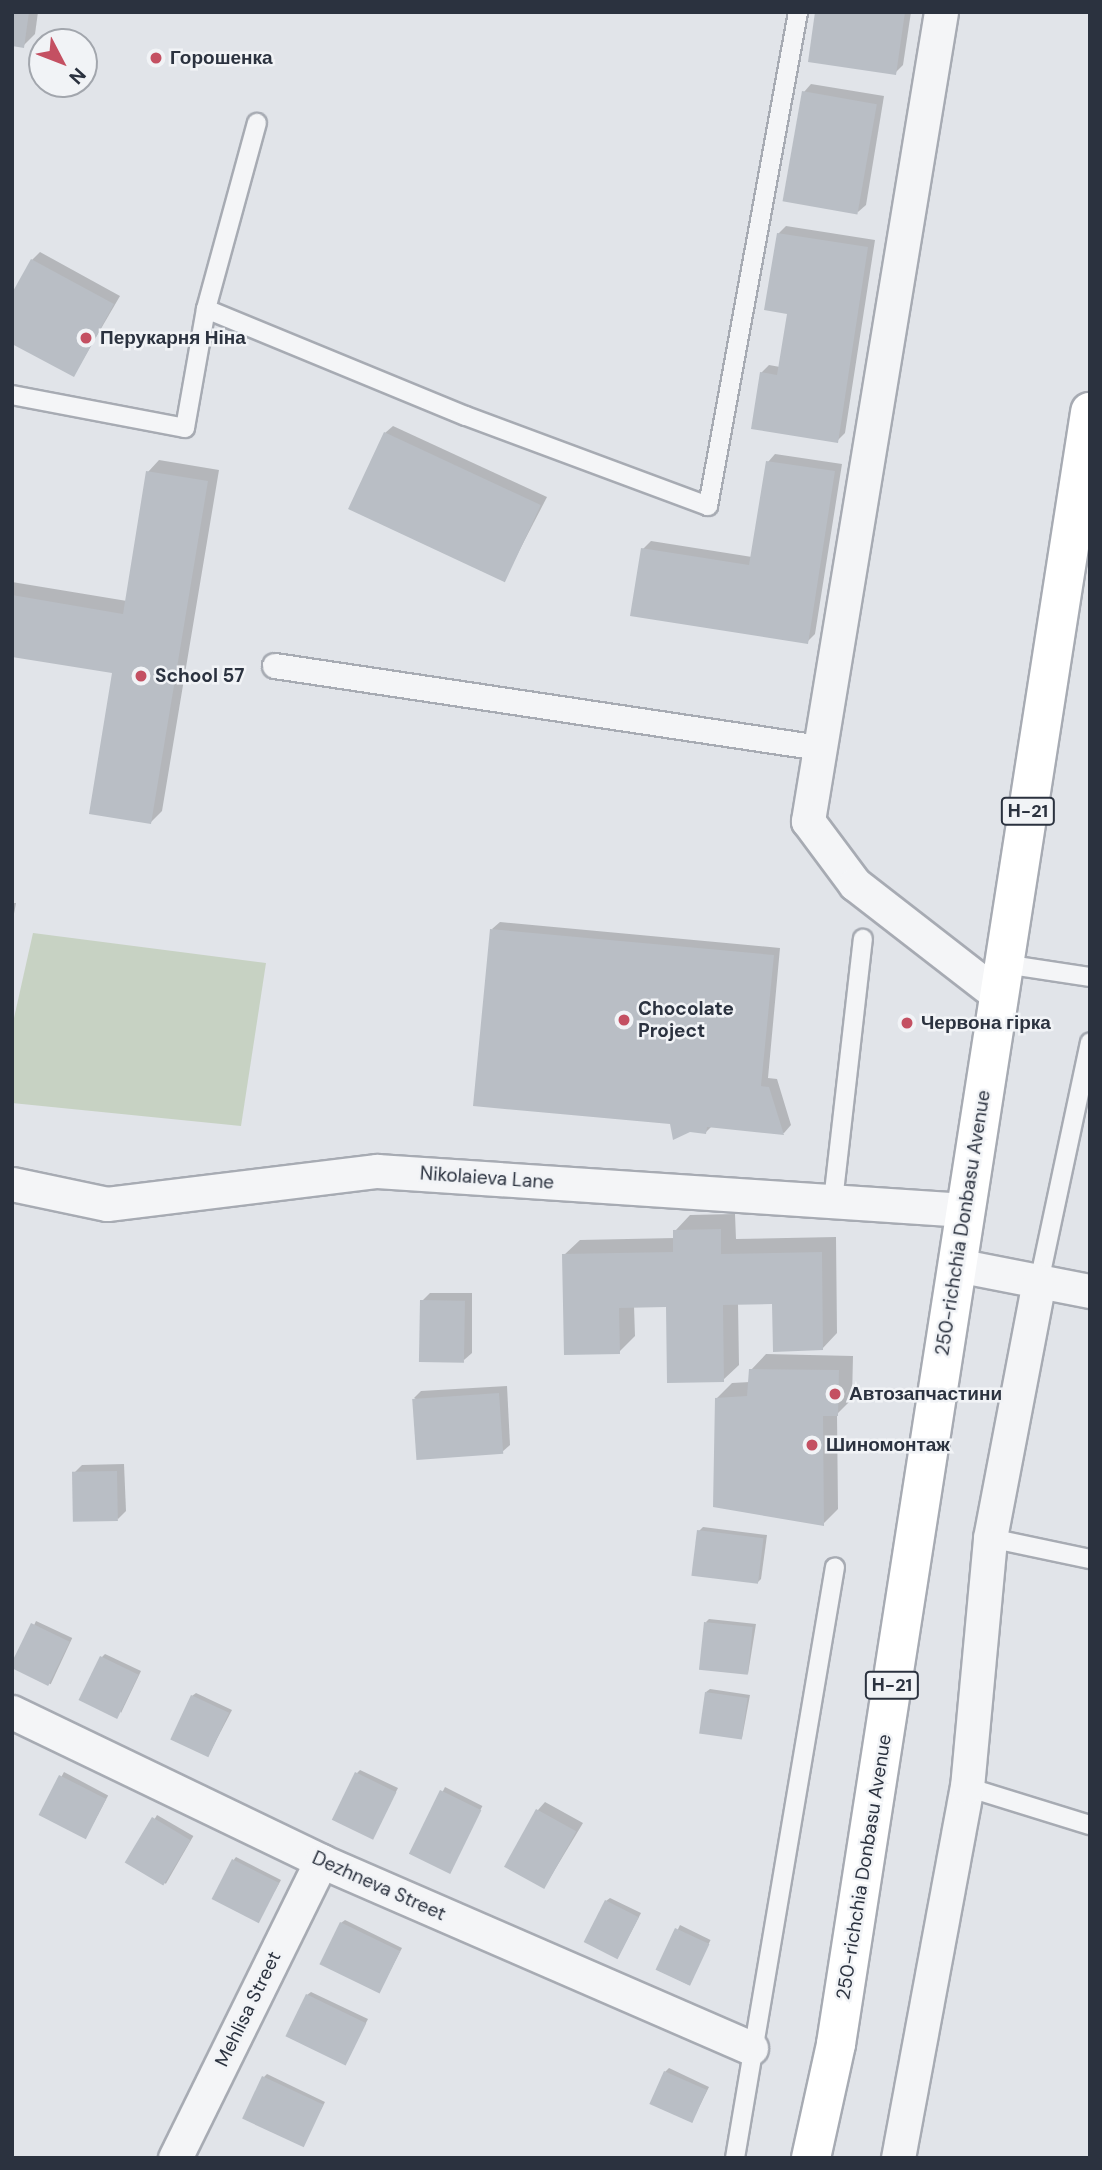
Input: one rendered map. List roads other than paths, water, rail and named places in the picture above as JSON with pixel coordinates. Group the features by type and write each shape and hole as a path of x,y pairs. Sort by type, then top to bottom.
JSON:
{"main road":[{"name":"250-richchia Donbasu Avenue","path":"811,2158 836,2044 1090,412"}],"street":[{"path":"942,12 808,821 855,884 1000,979"},
{"path":"275,666 820,748"},
{"name":"Nikolaieva Lane","path":"12,1184 107,1204 377,1171 965,1210"},
{"path":"957,1265 1090,1291"},
{"path":"898,2158 967,1787 990,1538 1039,1282"},
{"name":"Dezhneva Street","path":"12,1712 321,1860 751,2048"},
{"name":"Mehlisa Street","path":"175,2158 321,1860"}],"lane":[{"path":"206,309 466,416 709,506 797,12"},
{"path":"12,395 185,428 206,309 257,123"},
{"path":"833,1201 863,939"},
{"path":"1000,979 1090,976"},
{"path":"1039,1282 1090,1042"},
{"path":"990,1538 1090,1559"},
{"path":"735,2158 751,2048 776,1932 835,1567"},
{"path":"967,1787 1090,1825"}],"place":[{"name":"Горошенка","path":"156,58"},
{"name":"Перукарня Ніна","path":"86,338"},
{"name":"School 57","path":"141,676"},
{"name":"Chocolate Project","path":"624,1020"},
{"name":"Червона гірка","path":"907,1023"},
{"name":"Автозапчастини","path":"835,1394"},
{"name":"Шиномонтаж","path":"812,1445"}]}
